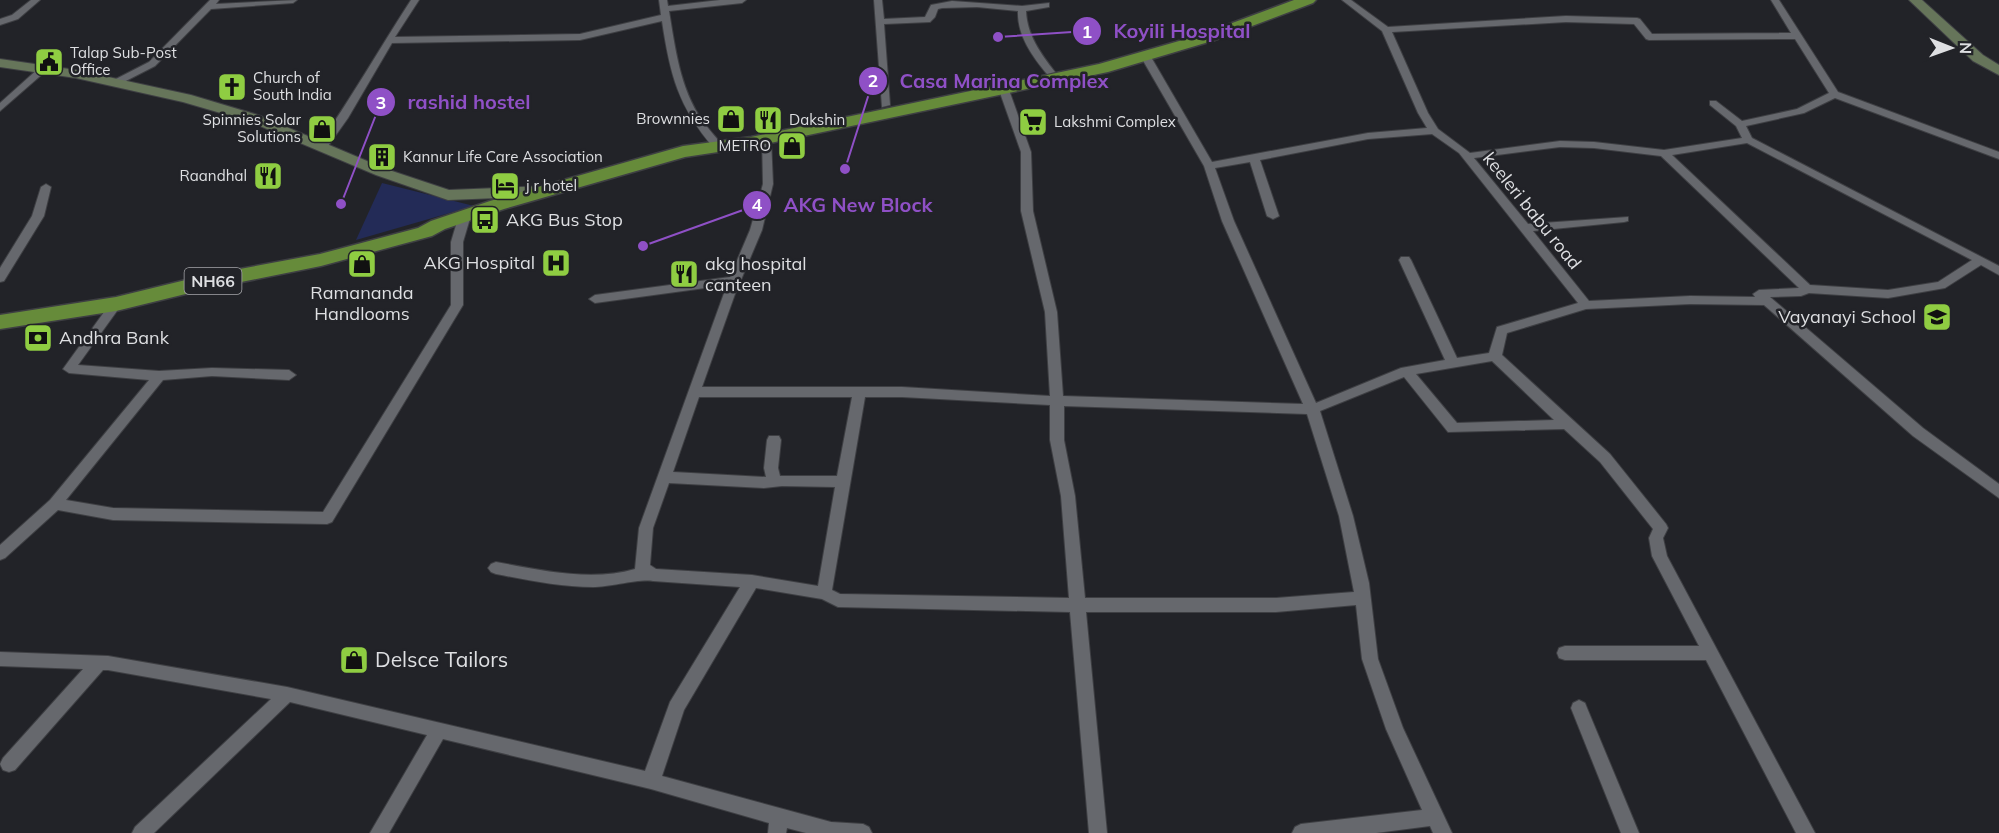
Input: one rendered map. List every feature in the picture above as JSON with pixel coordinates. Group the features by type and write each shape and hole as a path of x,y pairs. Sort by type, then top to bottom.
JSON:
{"highway":[{"path":"742,142 885,105 998,85 1101,61 1174,40 1286,0"},
{"path":"462,217 683,152 1004,90 1146,57 1206,38 1308,0"},
{"name":"NH66","path":"0,311 321,260 462,217"},
{"name":"NH66","path":"0,322 116,304 202,278"}],"main road":[{"path":"1915,0 1978,58 1999,71"},
{"path":"0,63 76,74 186,98 220,108 253,118 381,172 447,195 548,191"}],"street":[{"path":"0,22 15,17 36,0"},
{"path":"115,83 152,64 212,3 293,0"},
{"path":"322,147 344,118 385,50 398,21 416,0"},
{"path":"388,40 580,37 665,9 742,0"},
{"path":"878,0 885,105"},
{"name":"keeleri babu road","path":"1346,0 1386,30 1423,113 1434,131 1467,156 1586,305"},
{"path":"1775,0 1834,94 1999,156"},
{"path":"880,22 927,20 931,17 934,7 941,4 980,3 1022,9 1038,9 1046,5"},
{"path":"665,9 670,44 687,101 697,120 742,142 768,184 756,230 735,280 646,528 642,568 653,575 752,581 824,593 838,600 1077,605 1276,605 1362,598"},
{"path":"1022,9 1022,20 1028,39 1038,58 1050,72"},
{"path":"1386,30 1566,18 1637,21 1649,37 1797,36"},
{"path":"1146,57 1209,166 1228,221 1312,409 1346,516 1362,598 1370,659 1395,729 1439,825 1301,833"},
{"path":"0,108 42,70"},
{"path":"1004,90 1026,152 1027,211 1051,312 1058,401 1057,440 1068,496 1098,833"},
{"path":"1740,124 1791,114 1822,103 1834,94"},
{"path":"1713,103 1740,124 1748,140"},
{"path":"1209,166 1368,136 1434,131"},
{"path":"1467,156 1560,144 1594,145 1664,153 1748,140 1999,271"},
{"path":"1664,153 1808,289"},
{"path":"1254,158 1273,216"},
{"path":"0,278 38,216 46,187"},
{"path":"55,504 113,514 327,518 457,305 457,242 462,217"},
{"path":"1526,228 1623,219"},
{"path":"1405,260 1454,363"},
{"path":"1981,260 1941,285 1888,294 1808,289 1801,292 1759,294 1918,432 1999,492"},
{"path":"596,299 735,280"},
{"path":"1495,356 1501,330 1586,305 1690,300 1767,301"},
{"path":"116,304 69,369 159,376 212,372 289,375"},
{"path":"694,392 902,392 1058,401 1312,409 1406,371 1495,356"},
{"path":"1495,356 1605,458 1660,528 1656,538 1660,556 1806,833"},
{"path":"1406,371 1454,428 1567,424"},
{"path":"3,547 55,504 159,376"},
{"path":"824,593 859,392"},
{"path":"774,440 771,468 774,482"},
{"path":"664,477 764,483 842,482"},
{"path":"496,568 538,577 567,579 623,580 648,572"},
{"path":"651,781 676,707 752,581"},
{"path":"1565,653 1710,653"},
{"path":"0,659 99,663 288,694 651,781 778,825 863,833"},
{"path":"9,764 99,663"},
{"path":"141,833 288,694"},
{"path":"1579,708 1630,833"},
{"path":"379,833 438,731"}],"shaded area":[{"path":"382,183 474,206 356,240"}],"place":[{"name":"Koyili Hospital","path":"998,37"},
{"name":"Talap Sub-Post Office","path":"49,62"},
{"name":"Church of South India","path":"232,87"},
{"name":"Brownnies","path":"731,119"},
{"name":"Dakshin","path":"768,120"},
{"name":"Lakshmi Complex","path":"1033,122"},
{"name":"Spinnies Solar Solutions","path":"322,129"},
{"name":"METRO","path":"792,146"},
{"name":"Kannur Life Care Association","path":"382,157"},
{"name":"Casa Marina Complex","path":"845,169"},
{"name":"Raandhal","path":"268,176"},
{"name":"j r hotel","path":"505,186"},
{"name":"rashid hostel","path":"341,204"},
{"name":"AKG Bus Stop","path":"485,220"},
{"name":"AKG New Block","path":"643,246"},
{"name":"AKG Hospital","path":"556,263"},
{"name":"Ramananda Handlooms","path":"362,264"},
{"name":"akg hospital canteen","path":"684,274"},
{"name":"Vayanayi School","path":"1937,317"},
{"name":"Andhra Bank","path":"38,338"},
{"name":"Delsce Tailors","path":"354,660"}]}
